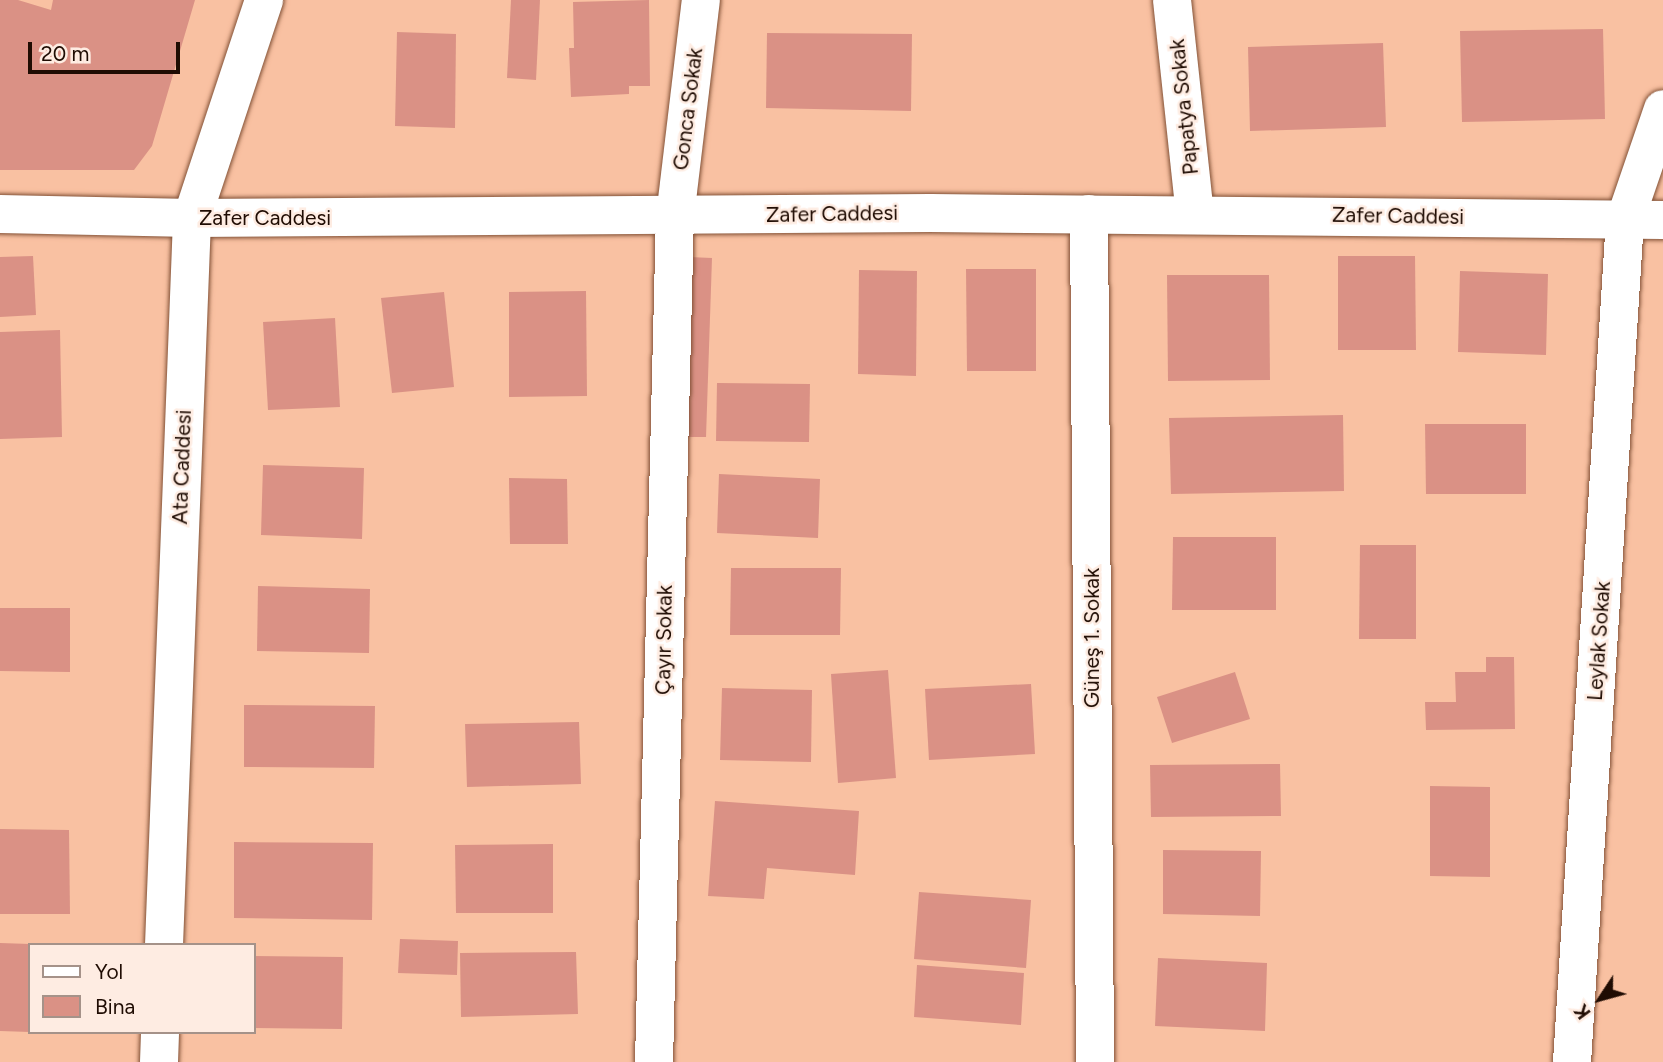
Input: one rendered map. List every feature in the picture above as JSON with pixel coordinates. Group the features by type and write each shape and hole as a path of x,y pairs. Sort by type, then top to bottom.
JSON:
{"street":[{"name":"Ata Caddesi","path":"164,943 192,218 264,0"},
{"name":"Gonca Sokak","path":"675,217 701,0"},
{"name":"Papatya Sokak","path":"1172,0 1195,214"},
{"name":"Leylak Sokak","path":"1572,1062 1625,219 1663,109"},
{"name":"Zafer Caddesi","path":"0,214 192,218 1195,214 1663,220"},
{"name":"Güneş 1. Sokak","path":"1089,215 1094,1062"},
{"name":"Çayır Sokak","path":"654,1062 675,217"},
{"path":"159,1062 160,1034"}],"building":[{"path":"0,0 18,0 51,10 53,0 195,0 152,146 134,170 0,170"},
{"path":"511,0 540,0 536,80 507,78"},
{"path":"649,0 650,86 629,86 629,94 571,97 569,48 574,48 573,2"},
{"path":"1603,29 1605,119 1462,122 1460,31"},
{"path":"397,32 456,34 455,128 395,126"},
{"path":"767,33 912,34 911,111 766,108"},
{"path":"1383,43 1386,127 1250,131 1248,47"},
{"path":"33,256 36,315 0,317 0,257"},
{"path":"1338,256 1415,256 1416,350 1338,350"},
{"path":"689,257 712,258 706,437 683,437"},
{"path":"966,269 1036,269 1036,371 967,371"},
{"path":"859,270 917,271 916,376 858,374"},
{"path":"1460,271 1548,274 1546,355 1458,352"},
{"path":"1167,275 1269,275 1270,380 1168,381"},
{"path":"586,291 587,396 509,397 509,292"},
{"path":"444,292 454,387 392,393 381,298"},
{"path":"335,318 340,407 268,410 263,322"},
{"path":"60,330 62,437 0,439 0,332"},
{"path":"717,383 810,384 809,442 716,441"},
{"path":"1343,415 1344,491 1171,494 1169,418"},
{"path":"1425,424 1526,424 1526,494 1426,494"},
{"path":"263,465 364,468 362,539 261,535"},
{"path":"719,474 820,479 818,538 717,533"},
{"path":"509,478 567,479 568,544 510,544"},
{"path":"1173,537 1276,537 1276,610 1172,610"},
{"path":"1360,545 1416,545 1416,639 1359,639"},
{"path":"731,568 841,568 840,635 730,635"},
{"path":"258,586 370,589 369,653 257,651"},
{"path":"0,608 70,608 70,672 0,671"},
{"path":"1486,657 1514,657 1515,729 1426,730 1425,702 1456,702 1455,672 1486,672"},
{"path":"888,670 896,778 838,783 831,674"},
{"path":"1235,672 1250,719 1172,743 1157,697"},
{"path":"1031,684 1035,754 929,760 925,689"},
{"path":"722,688 812,690 811,762 720,760"},
{"path":"244,705 375,706 374,768 244,767"},
{"path":"579,722 581,784 467,787 465,724"},
{"path":"1280,764 1281,816 1151,817 1150,765"},
{"path":"1430,786 1490,787 1490,877 1430,876"},
{"path":"715,801 859,811 855,875 767,868 764,899 708,896"},
{"path":"0,829 69,830 70,914 0,914"},
{"path":"234,842 373,843 372,920 234,918"},
{"path":"553,844 553,913 456,913 455,845"},
{"path":"1163,850 1261,851 1260,916 1163,914"},
{"path":"919,892 1031,900 1026,968 914,959"},
{"path":"400,939 458,941 457,975 398,973"},
{"path":"0,943 28,944 28,1032 0,1031"},
{"path":"576,952 578,1014 461,1017 460,953"},
{"path":"256,956 343,957 342,1029 256,1028"},
{"path":"1158,958 1267,963 1265,1031 1155,1026"},
{"path":"917,965 1024,973 1021,1025 914,1017"}]}
